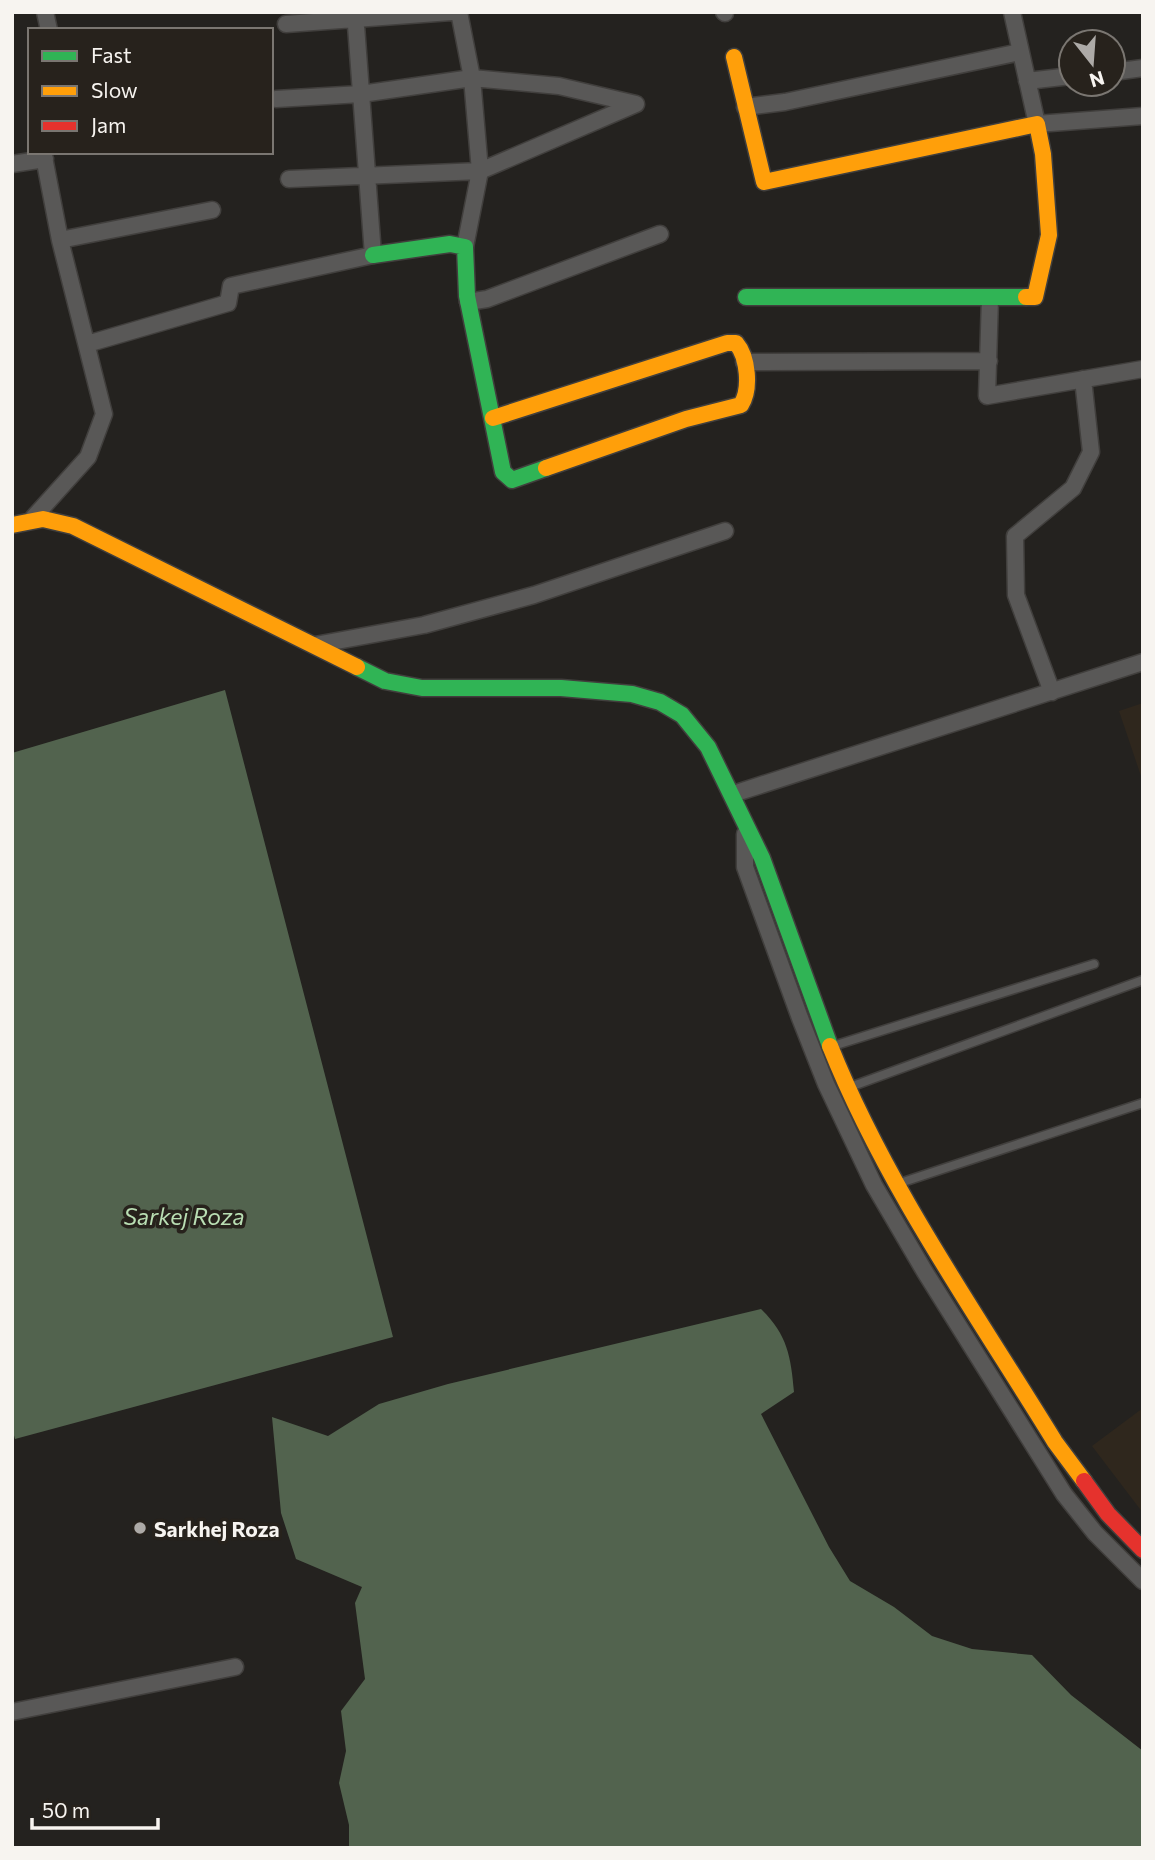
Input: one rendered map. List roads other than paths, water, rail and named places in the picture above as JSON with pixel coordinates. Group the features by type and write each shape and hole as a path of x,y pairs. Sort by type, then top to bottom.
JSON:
{"street":[{"path":"286,24 355,16 451,12"},
{"path":"459,12 472,78 480,171 465,247 468,302 503,472 512,480 686,419 741,405 747,396 744,352 736,343 727,343 493,418"},
{"path":"746,297 1035,298 1049,235 1044,154 1012,12"},
{"path":"355,16 373,255"},
{"path":"745,107 785,102 1020,52"},
{"path":"734,57 764,182 1037,124 1143,116"},
{"path":"276,99 361,94 472,78 559,86 636,104 480,171 289,179"},
{"path":"1027,81 1057,78"},
{"path":"12,164 44,156 60,240 104,415 88,457 33,518"},
{"path":"60,240 212,210"},
{"path":"468,302 487,299 660,234"},
{"path":"87,344 228,303 231,286 373,255 450,244 465,247"},
{"path":"990,298 988,396 1143,369"},
{"path":"744,362 989,361"},
{"path":"1052,692 1016,595 1015,536 1073,488 1091,452 1083,379"},
{"path":"12,524 33,518 60,521 73,526 385,681 426,689 589,691 637,695 662,701 683,716 703,740 733,794 746,834 762,858 847,1088 897,1184 1055,1442 1095,1497 1143,1551 1128,1566"},
{"path":"315,645 424,625 534,595 725,531"},
{"path":"733,794 1143,662"},
{"path":"746,834 745,867 776,953 831,1095 874,1185 1036,1452 1076,1509 1143,1581"},
{"path":"776,953 794,947"},
{"path":"925,1272 943,1263"},
{"path":"1036,1452 1055,1442"},
{"path":"1076,1509 1095,1497"},
{"path":"12,1712 235,1667"}],"lane":[{"path":"830,1047 1094,964"},
{"path":"831,1095 1143,980"},
{"path":"897,1184 1143,1103"}],"water":[{"name":"Sarkej Roza","path":"225,690 393,1337 15,1439 12,1428 12,753"},
{"path":"761,1309 777,1327 786,1346 794,1392 761,1414 829,1547 850,1581 894,1607 932,1636 972,1649 1032,1655 1071,1695 1143,1751 1143,1848 349,1848 349,1825 339,1783 346,1751 341,1711 365,1679 355,1603 362,1587 296,1559 281,1513 272,1417 328,1436 379,1404 448,1384"}],"place":[{"name":"Sarkhej Roza","path":"140,1528"}]}
